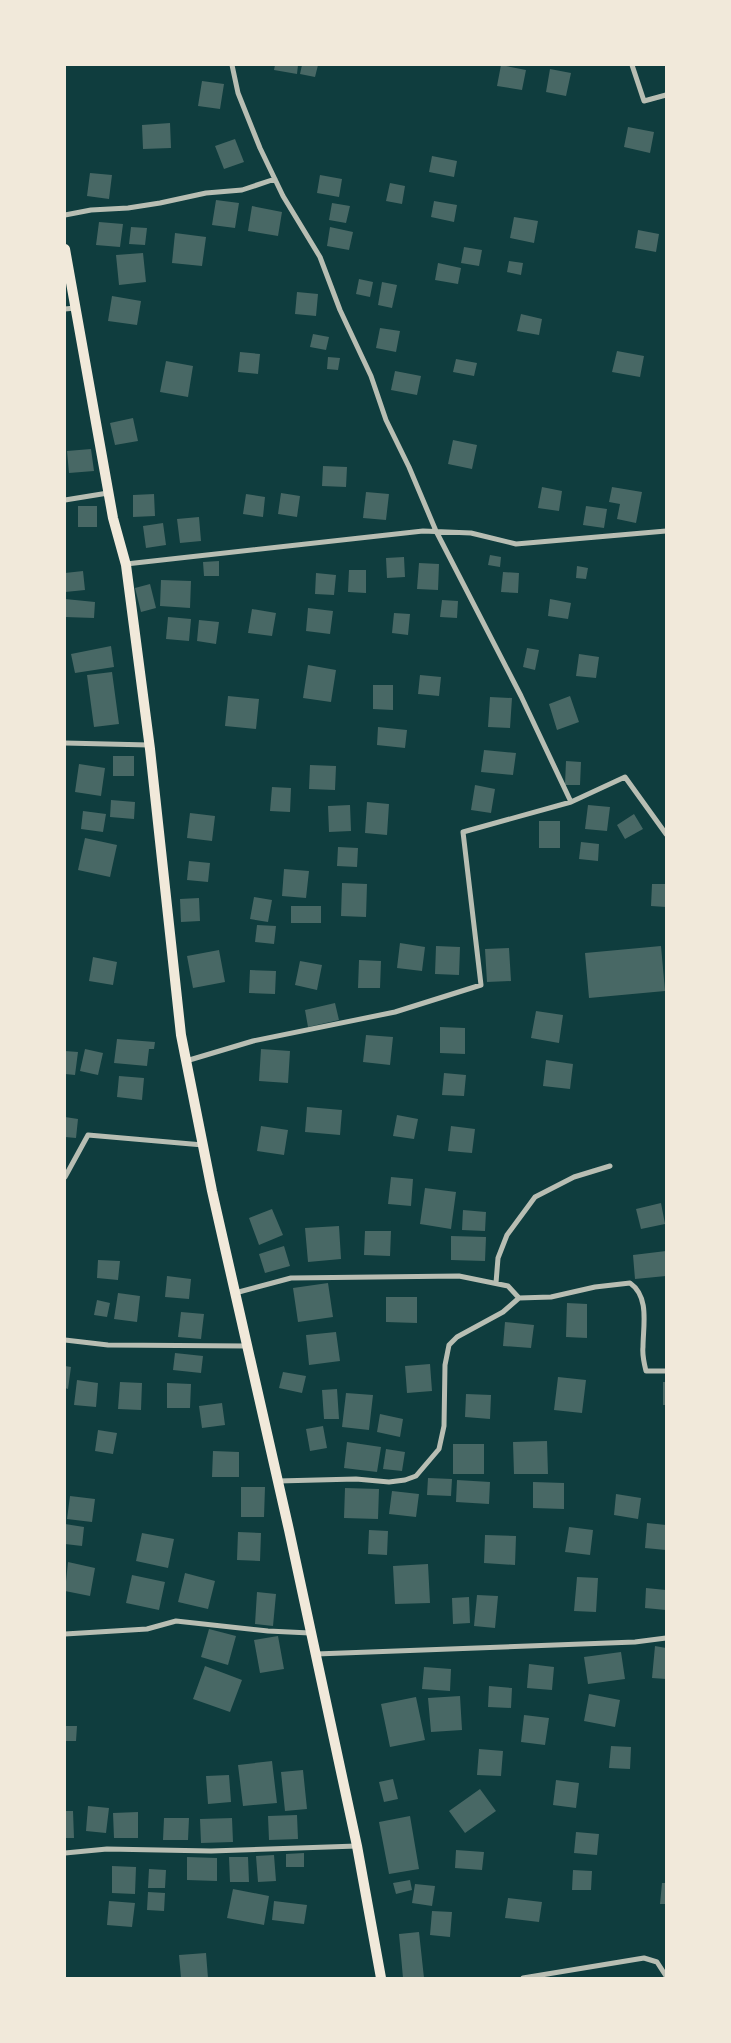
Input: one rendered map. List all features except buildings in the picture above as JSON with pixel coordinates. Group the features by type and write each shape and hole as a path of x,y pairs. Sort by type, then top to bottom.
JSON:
{"main road":[{"path":"65,249 70,308 126,564 149,745 181,1035 203,1146 357,1846 381,1978"}],"street":[{"path":"232,65 238,93 275,179 283,196 320,257 340,310 372,376 386,420 409,467 436,531 521,696 571,802"},
{"path":"632,65 644,101 666,95"},
{"path":"65,215 91,210 160,203 206,193 242,190 275,179"},
{"path":"65,500 109,493"},
{"path":"126,564 423,531 471,532 516,544 666,531"},
{"path":"65,743 149,745"},
{"path":"186,1061 253,1041 395,1012 481,985 463,832 571,802 626,776 666,834"},
{"path":"65,1177 88,1136 203,1146"},
{"path":"496,1283 498,1258 507,1235 535,1197 574,1177 610,1166"},
{"path":"235,1293 291,1278 459,1276 508,1286 519,1298"},
{"path":"278,1480 390,1482 416,1476 439,1449 444,1426 445,1365 449,1345 457,1337 503,1312 519,1298 551,1297 595,1287 630,1283 637,1287 644,1301 642,1349 646,1371 666,1371"},
{"path":"65,1340 108,1345 247,1346"},
{"path":"65,1634 146,1629 176,1621 268,1631 311,1633"},
{"path":"316,1654 635,1642 666,1638"},
{"path":"65,1853 107,1849 211,1851 357,1846"},
{"path":"523,1978 644,1958 657,1962 666,1976"}]}
